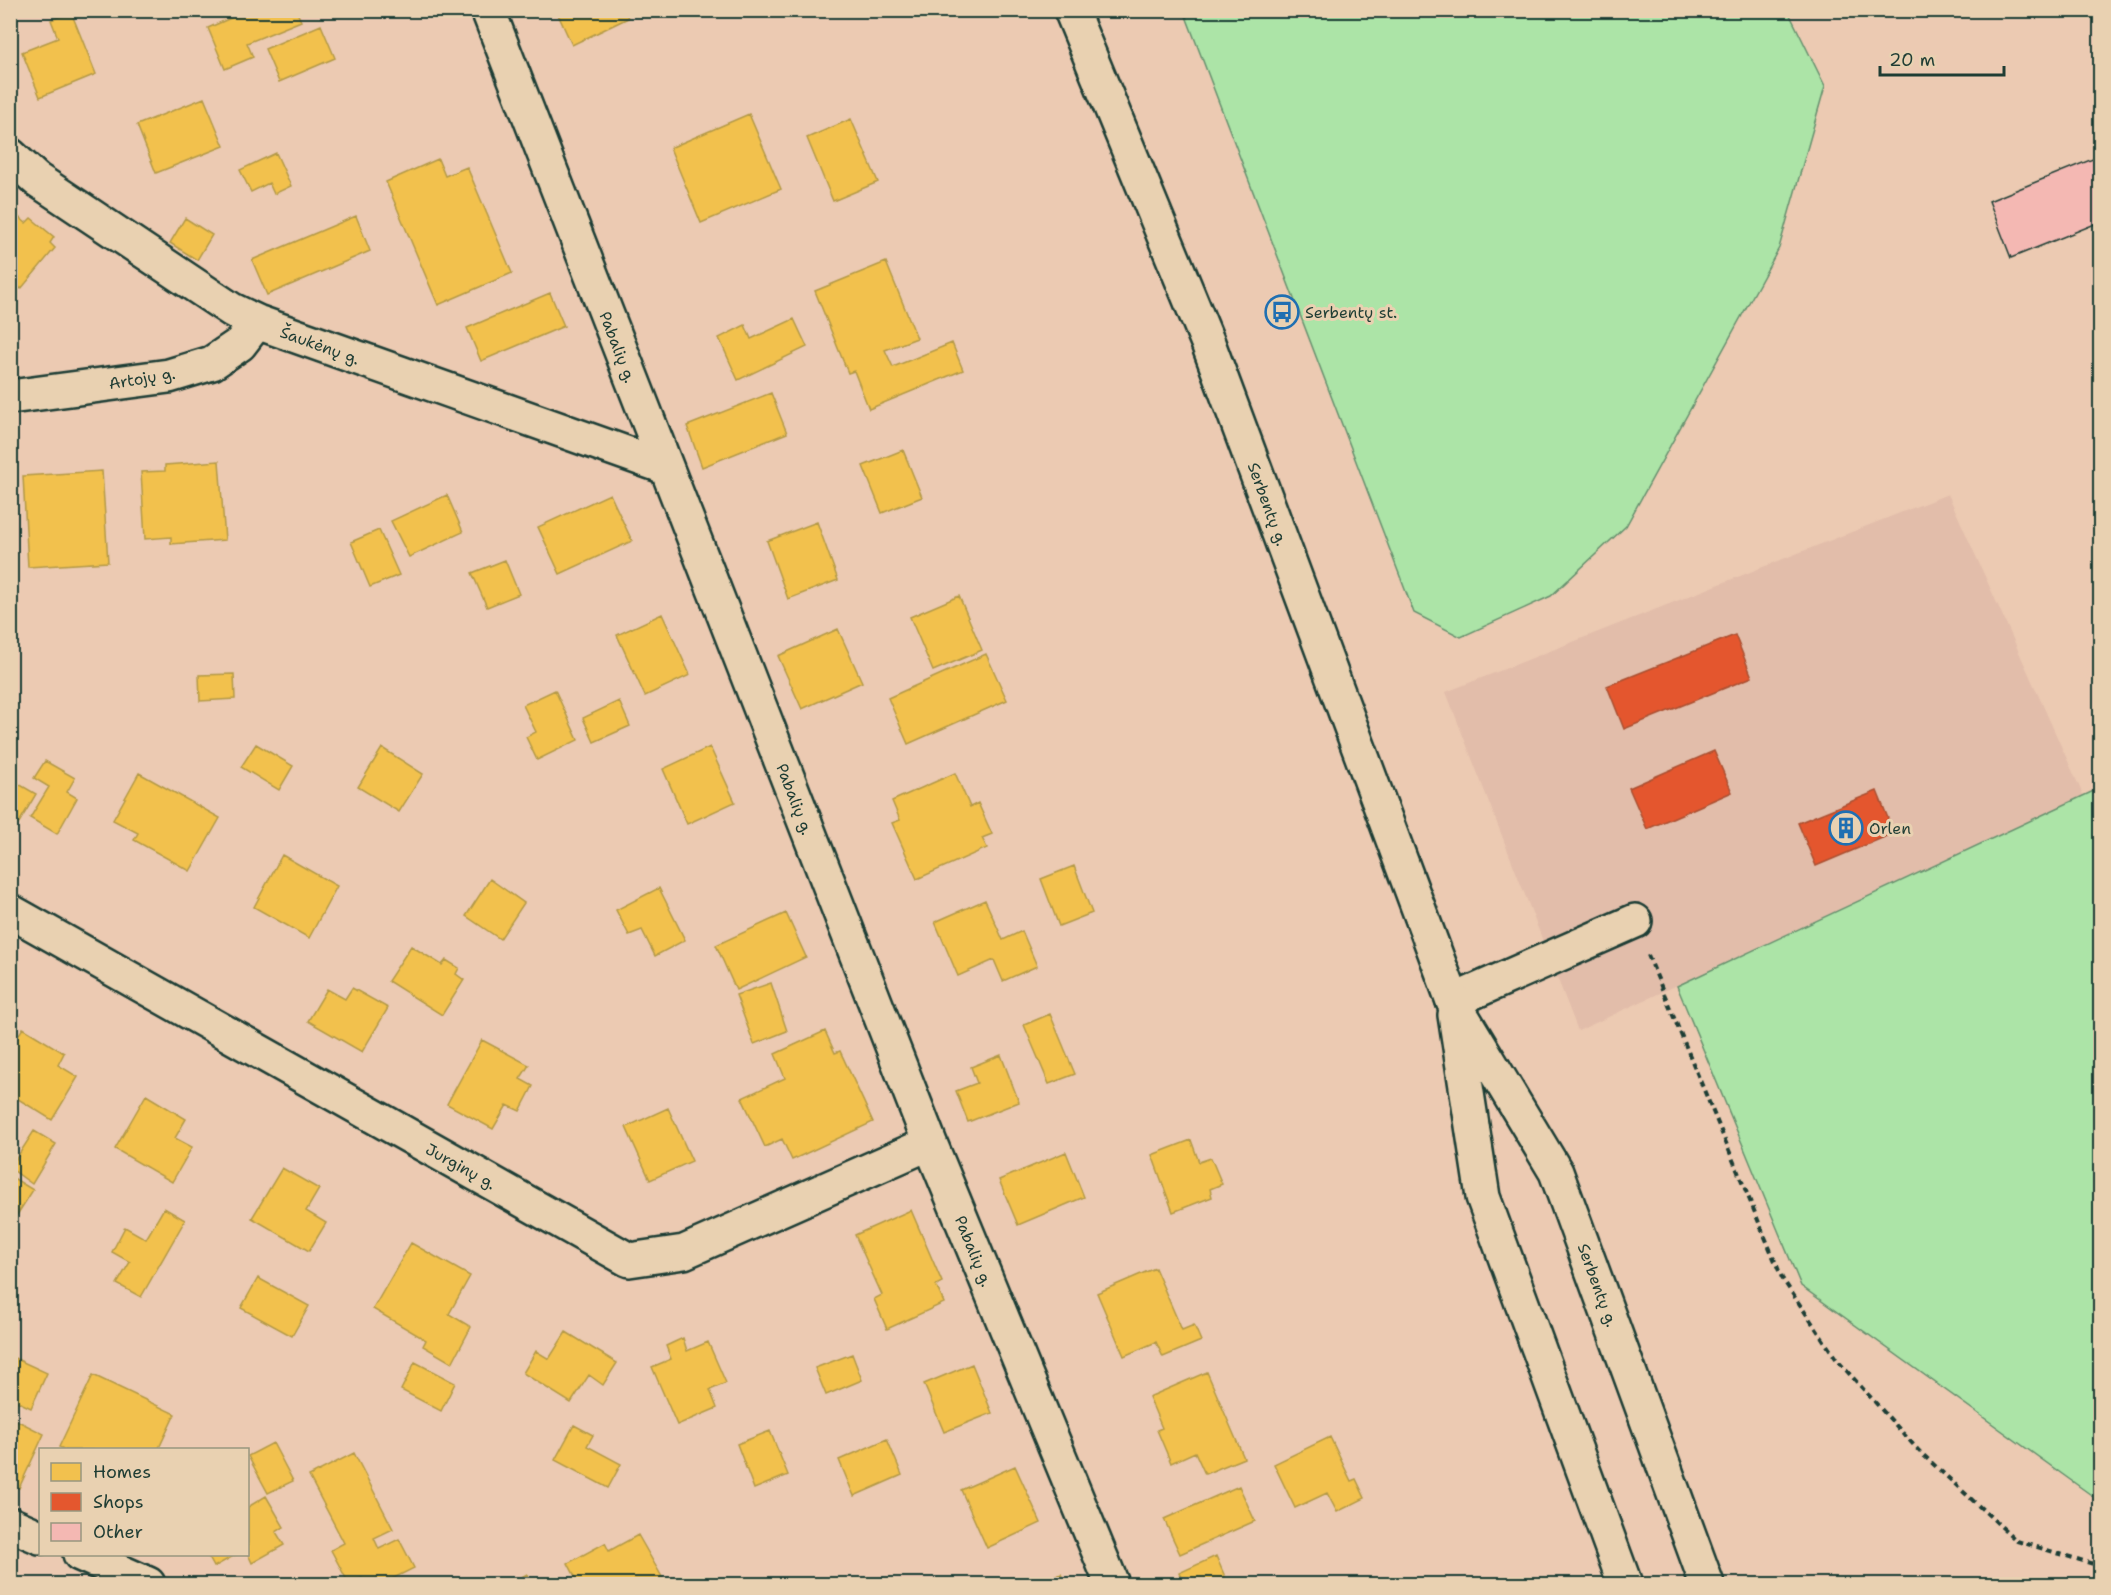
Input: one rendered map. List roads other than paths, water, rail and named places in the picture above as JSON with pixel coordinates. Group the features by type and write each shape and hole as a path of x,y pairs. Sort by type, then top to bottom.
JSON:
{"street":[{"name":"Pabalių g.","path":"488,10 930,1143 1112,1584"},
{"name":"Serbentų g.","path":"1071,10 1208,343 1453,1001 1556,1172 1707,1584"},
{"name":"Šaukėnų g.","path":"10,155 46,186 232,310 257,322 665,467"},
{"name":"Artojų g.","path":"10,397 169,376 212,363 240,344 257,322"},
{"name":"Jurginų g.","path":"10,911 629,1260 684,1252 930,1143"},
{"path":"1453,1001 1635,921"},
{"name":"Serbentų g.","path":"1453,1001 1483,1197 1625,1584"},
{"path":"10,1524 39,1537"},
{"path":"85,1556 148,1584"}],"place":[{"name":"Serbentų st.","path":"1282,312"},
{"name":"Orlen","path":"1846,828"}]}
